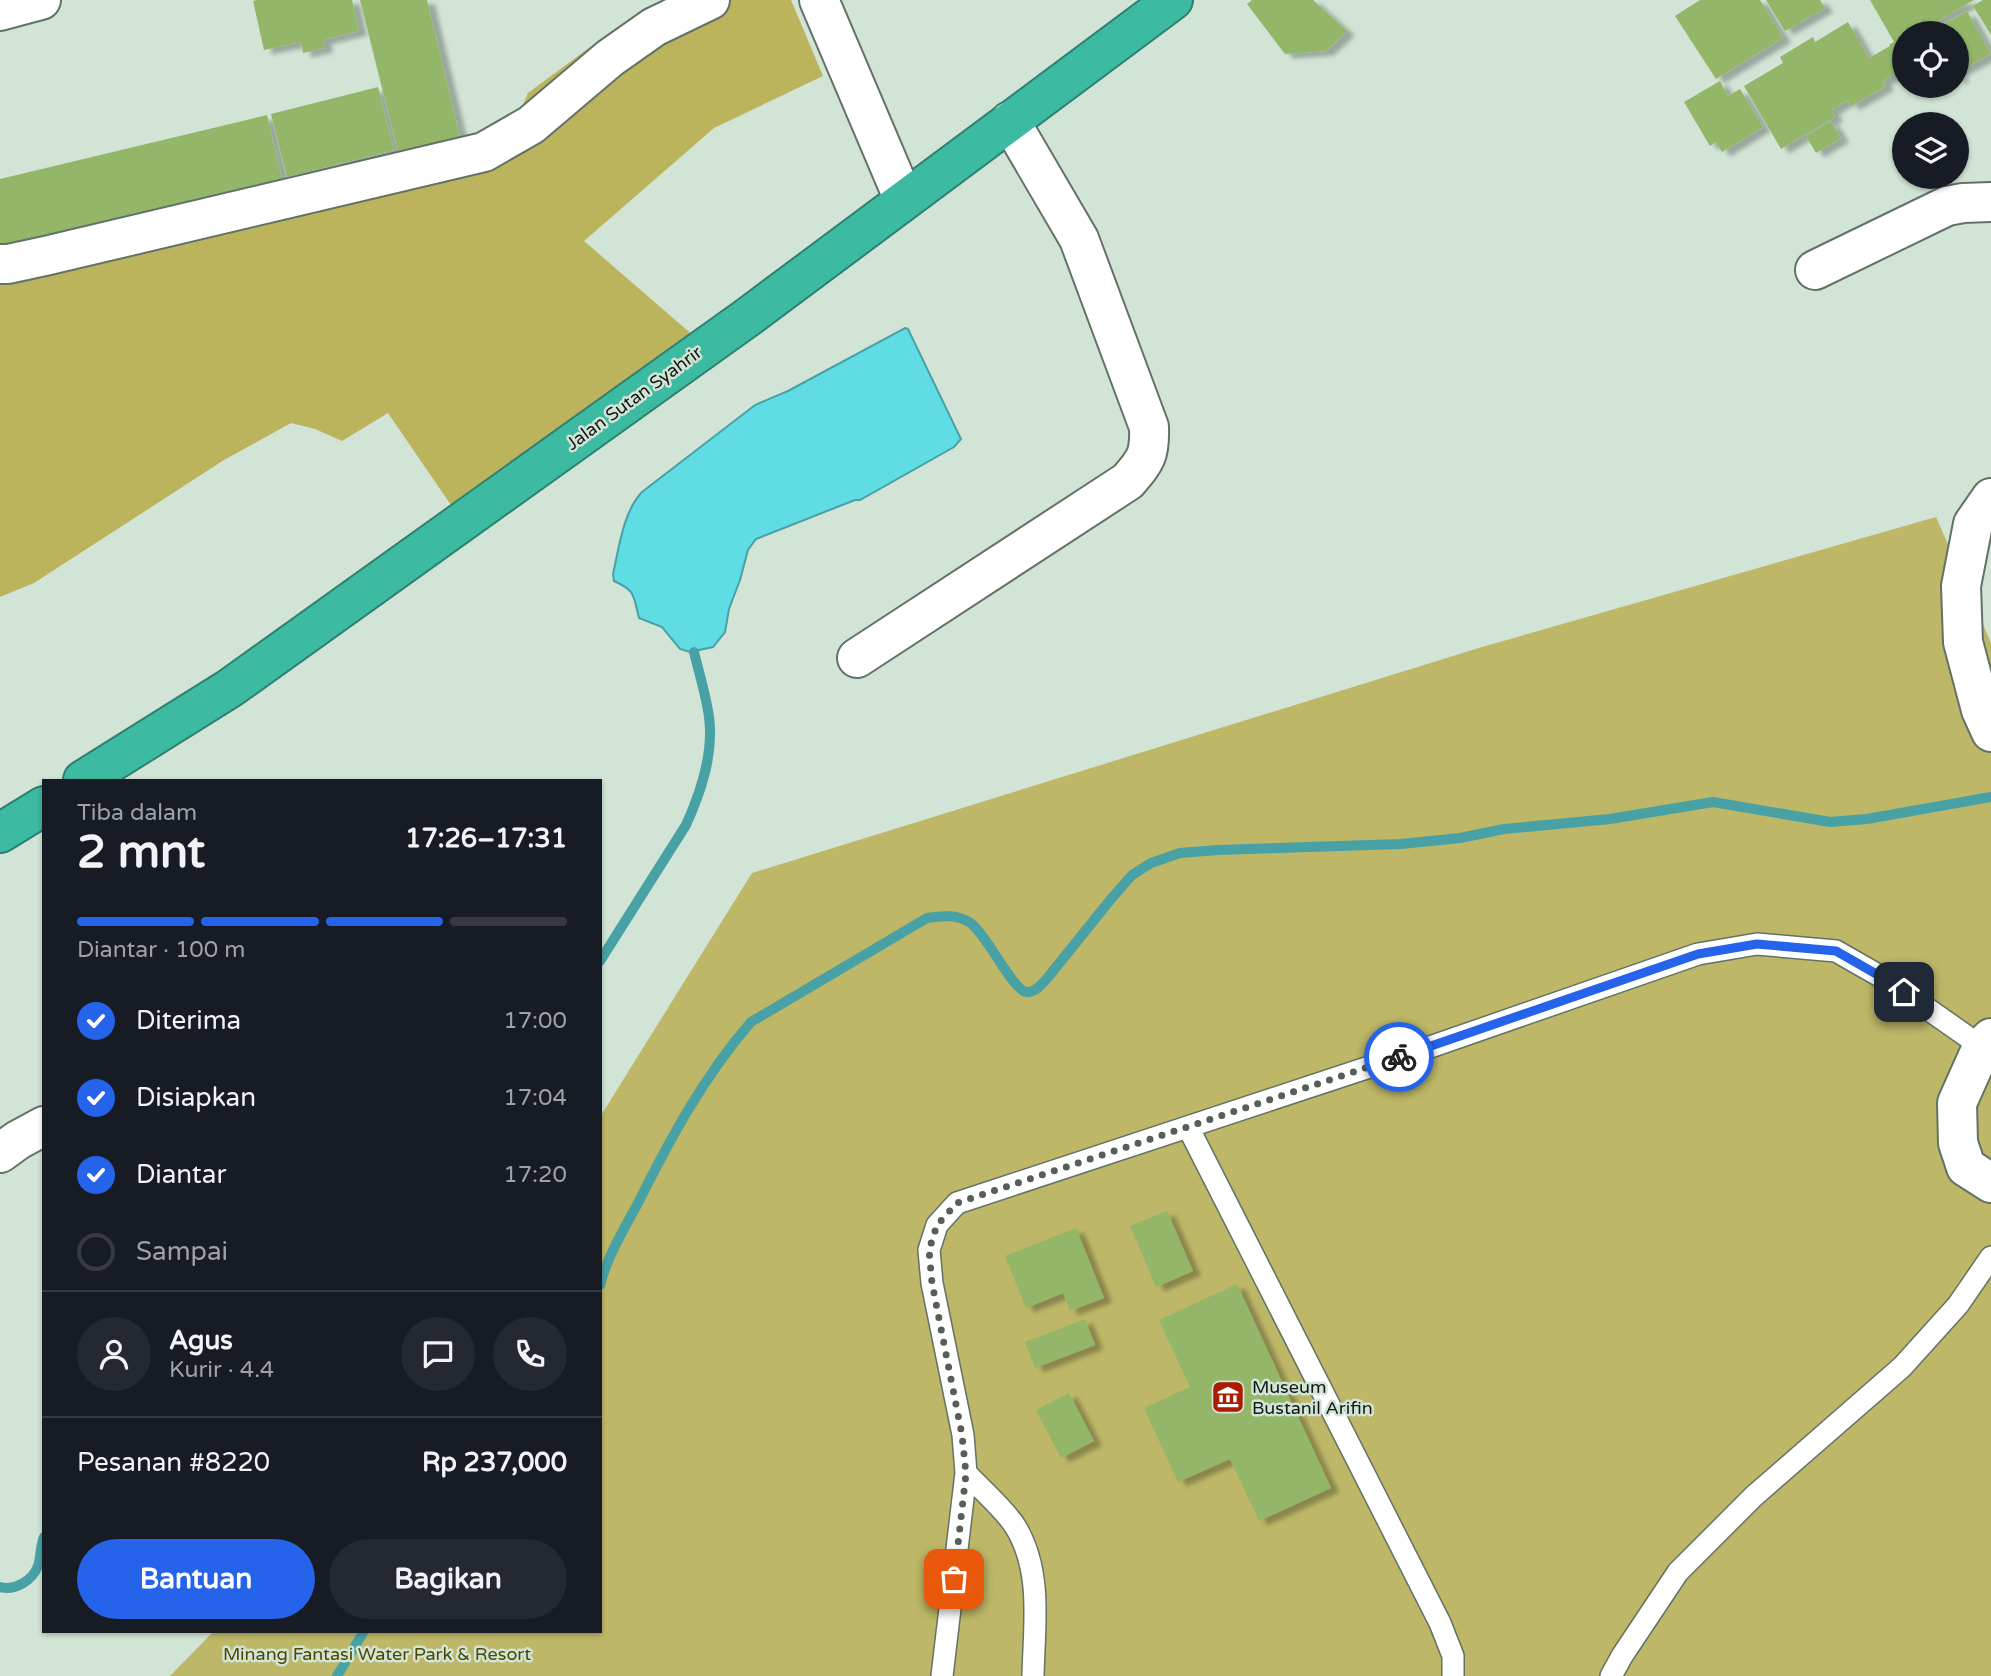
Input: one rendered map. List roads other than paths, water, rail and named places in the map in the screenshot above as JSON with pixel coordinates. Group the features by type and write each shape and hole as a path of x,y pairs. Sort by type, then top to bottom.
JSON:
{"highway":[{"name":"Jalan Sutan Syahrir","path":"85,779 230,688 748,317 1173,0"},
{"path":"0,834 42,807"}],"street":[{"path":"0,11 41,0"},
{"path":"0,264 45,256 484,152 531,125 610,58 654,27 710,0"},
{"path":"820,0 904,200"},
{"path":"857,658 1128,481 1144,463 1149,445 1149,427 1079,239 1010,121"},
{"path":"1815,270 1947,206 1963,202 1991,202"},
{"path":"1991,498 1973,524 1961,586 1963,642 1981,710 1991,732"},
{"path":"1986,1042 1957,1103 1958,1143 1966,1167 1991,1183"},
{"path":"0,1153 42,1127"}],"lane":[{"path":"942,1676 966,1474 962,1435 932,1283 929,1250 937,1225 957,1203 1420,1050 1698,954 1757,944 1836,951 1986,1042"},
{"path":"1188,1127 1440,1623 1453,1656 1453,1676"},
{"path":"1611,1676 1678,1572 1754,1496 1902,1367 1958,1305 1991,1257"},
{"path":"966,1474 1014,1525 1029,1557 1035,1588 1033,1676"}],"water":[{"path":"905,328 908,329 961,439 954,447 860,500 756,539 748,550 729,609 725,632 713,647 690,652 680,649 662,627 639,618 630,591 614,581 613,574 626,520 642,492 755,405 788,391"}],"waterway":[{"path":"602,958 686,825 701,786 708,759 710,731 694,652"},
{"path":"602,1279 616,1243 675,1132 718,1064 751,1022 927,918 954,917 969,922 983,937 1014,982 1021,989 1030,992 1045,981 1132,875 1151,863 1180,853 1401,844 1460,838 1504,829 1610,819 1713,802 1830,822 1867,819 1991,797"},
{"path":"0,1587 17,1586 32,1576 38,1566 42,1544"},
{"path":"337,1676 363,1633"}],"place":[{"name":"Museum Bustanil Arifin","path":"1228,1397"}],"park label":[{"name":"Minang Fantasi Water Park & Resort","path":"377,1654"}]}
